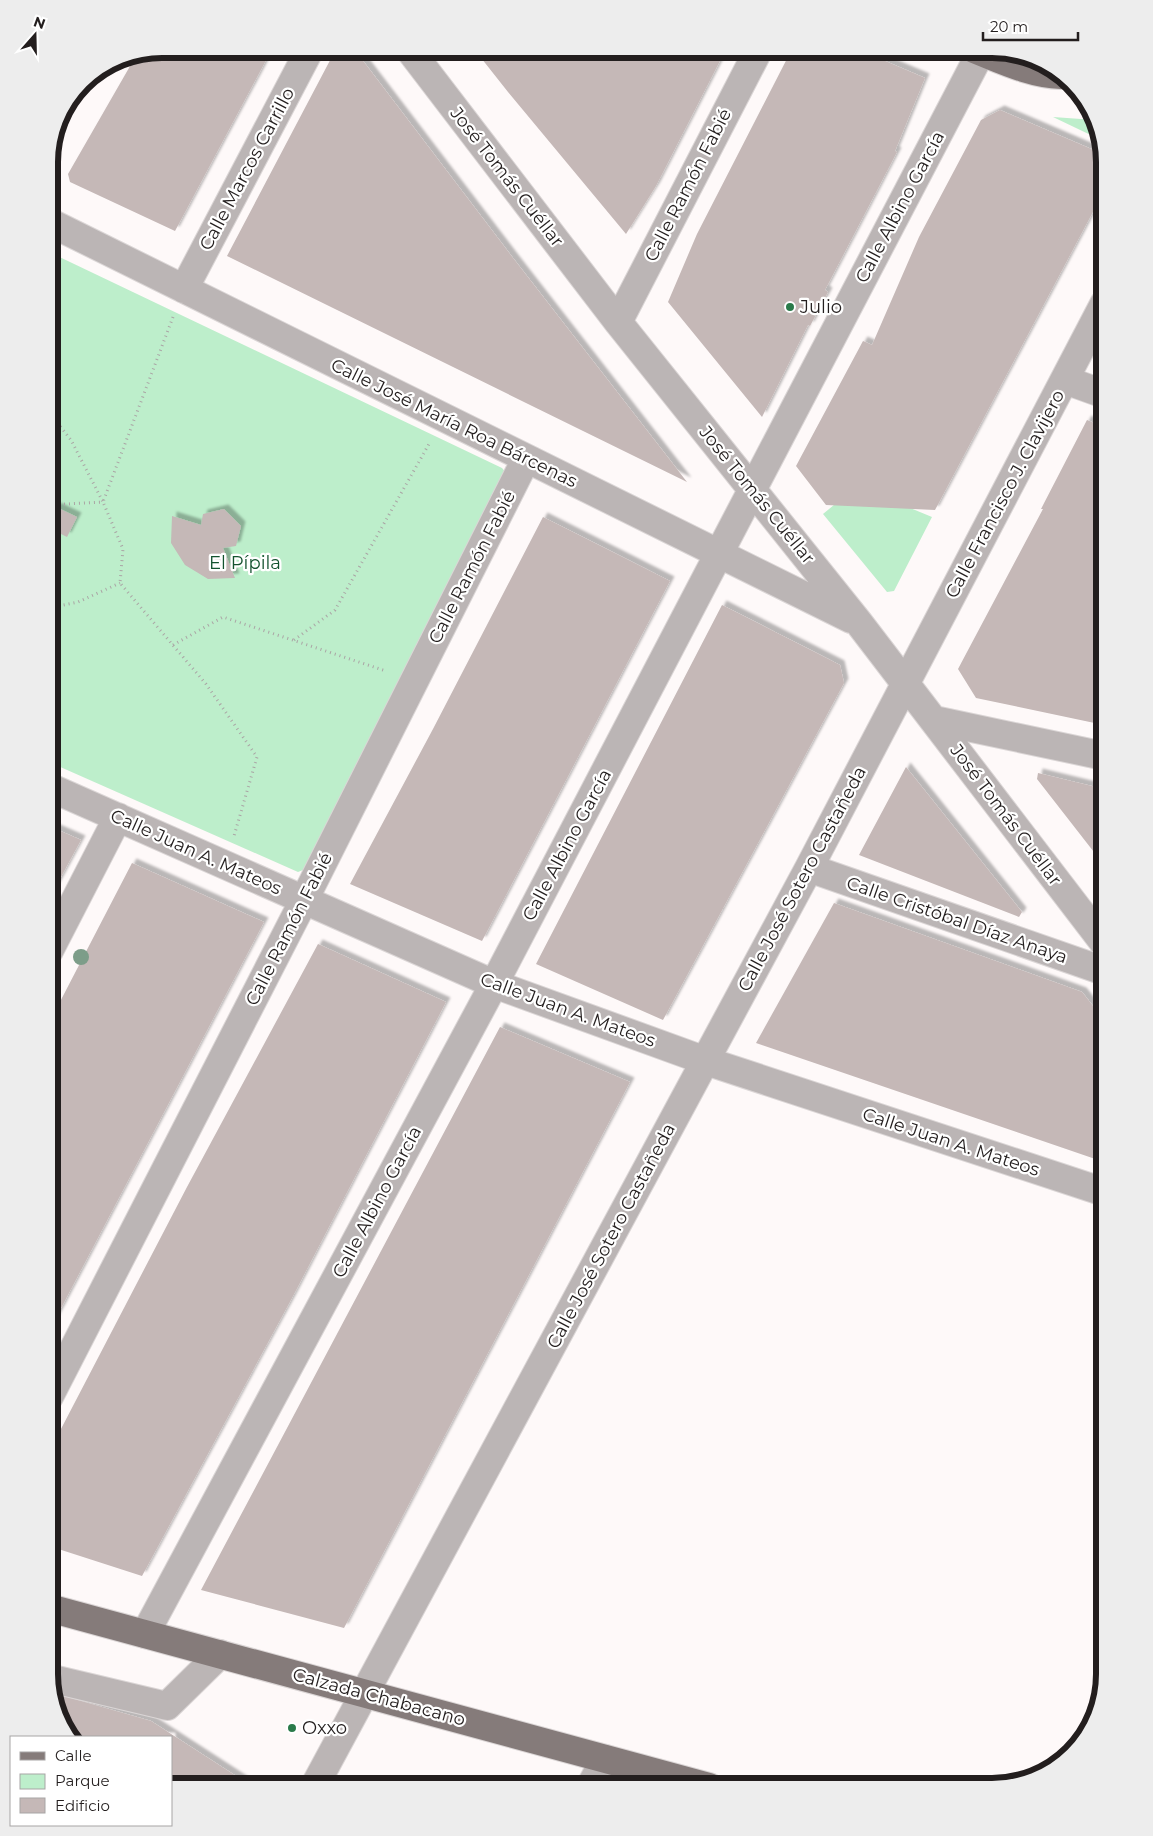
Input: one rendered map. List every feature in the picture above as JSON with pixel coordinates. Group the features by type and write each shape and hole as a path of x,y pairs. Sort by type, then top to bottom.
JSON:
{"main road":[{"path":"997,58 1016,66 1047,73"},
{"name":"Calzada Chabacano","path":"58,1610 676,1778"}],"street":[{"name":"Calle Marcos Carrillo","path":"184,289 305,58"},
{"name":"José Tomás Cuéllar","path":"416,58 618,322 859,623 1096,933"},
{"name":"Calle Ramón Fabié","path":"618,322 754,58"},
{"name":"Calle Albino García","path":"145,1634 494,984 752,490 974,58"},
{"name":"Calle José María Roa Bárcenas","path":"58,226 859,623"},
{"name":"Calle Francisco J. Clavijero","path":"905,683 1096,320"},
{"path":"1065,380 1096,391"},
{"name":"Calle Ramón Fabié","path":"58,1379 304,900 526,459"},
{"name":"Calle José Sotero Castañeda","path":"319,1778 706,1061 905,683"},
{"path":"934,720 1096,754"},
{"name":"Calle Juan A. Mateos","path":"58,790 494,984 706,1061 1096,1189"},
{"path":"58,933 118,817"},
{"name":"Calle Cristóbal Díaz Anaya","path":"809,868 1096,968"},
{"path":"58,1680 167,1706 220,1654"},
{"path":"595,1778 605,1759"}],"path":[{"path":"103,502 184,289"},
{"path":"294,640 335,610 444,418"},
{"path":"58,423 71,440 103,502 122,549 120,583 206,684 257,757 225,865"},
{"path":"58,504 103,502"},
{"path":"58,606 78,602 120,583"},
{"path":"173,645 224,617 414,681"}],"green space":[{"path":"1053,117 1087,119 1092,136"},
{"name":"El Pípila","path":"58,256 502,468 507,474 310,862 303,870 298,872 58,766"},
{"path":"857,486 932,517 894,591 887,592 823,514"}],"building":[{"path":"148,58 267,58 175,231 70,182 68,174 133,62"},
{"path":"331,58 361,58 687,482 227,256"},
{"path":"481,58 721,58 656,186 626,234"},
{"path":"787,58 878,58 925,78 895,151 897,152 825,290 828,292 810,326 808,325 762,417 668,302 697,234"},
{"path":"1000,110 1095,151 1096,206 935,510 826,505 796,466 863,341 872,345 919,237 981,120"},
{"path":"1087,420 1096,424 1096,723 976,698 958,669 1043,509 1041,509"},
{"path":"58,508 77,517 67,537 58,532"},
{"path":"224,509 241,526 236,546 223,548 235,578 208,579 185,565 171,543 172,516 201,525 203,514"},
{"path":"543,517 670,581 482,941 350,884"},
{"path":"722,605 840,665 844,683 663,1020 536,964"},
{"path":"906,767 1022,912 1019,917 859,855"},
{"path":"1038,773 1096,787 1096,855 1037,779"},
{"path":"58,830 81,840 58,882"},
{"path":"132,863 264,922 58,1314 58,1006"},
{"path":"834,903 1082,992 1096,1010 1096,1159 756,1043"},
{"path":"318,944 446,1002 292,1298 142,1576 58,1549 58,1435 187,1187"},
{"path":"500,1027 630,1082 344,1628 201,1590"},
{"path":"59,1695 151,1721 239,1778 172,1778 172,1736 78,1736 68,1721"}],"place":[{"name":"Julio","path":"790,307"},
{"name":"Oxxo","path":"292,1728"}]}
